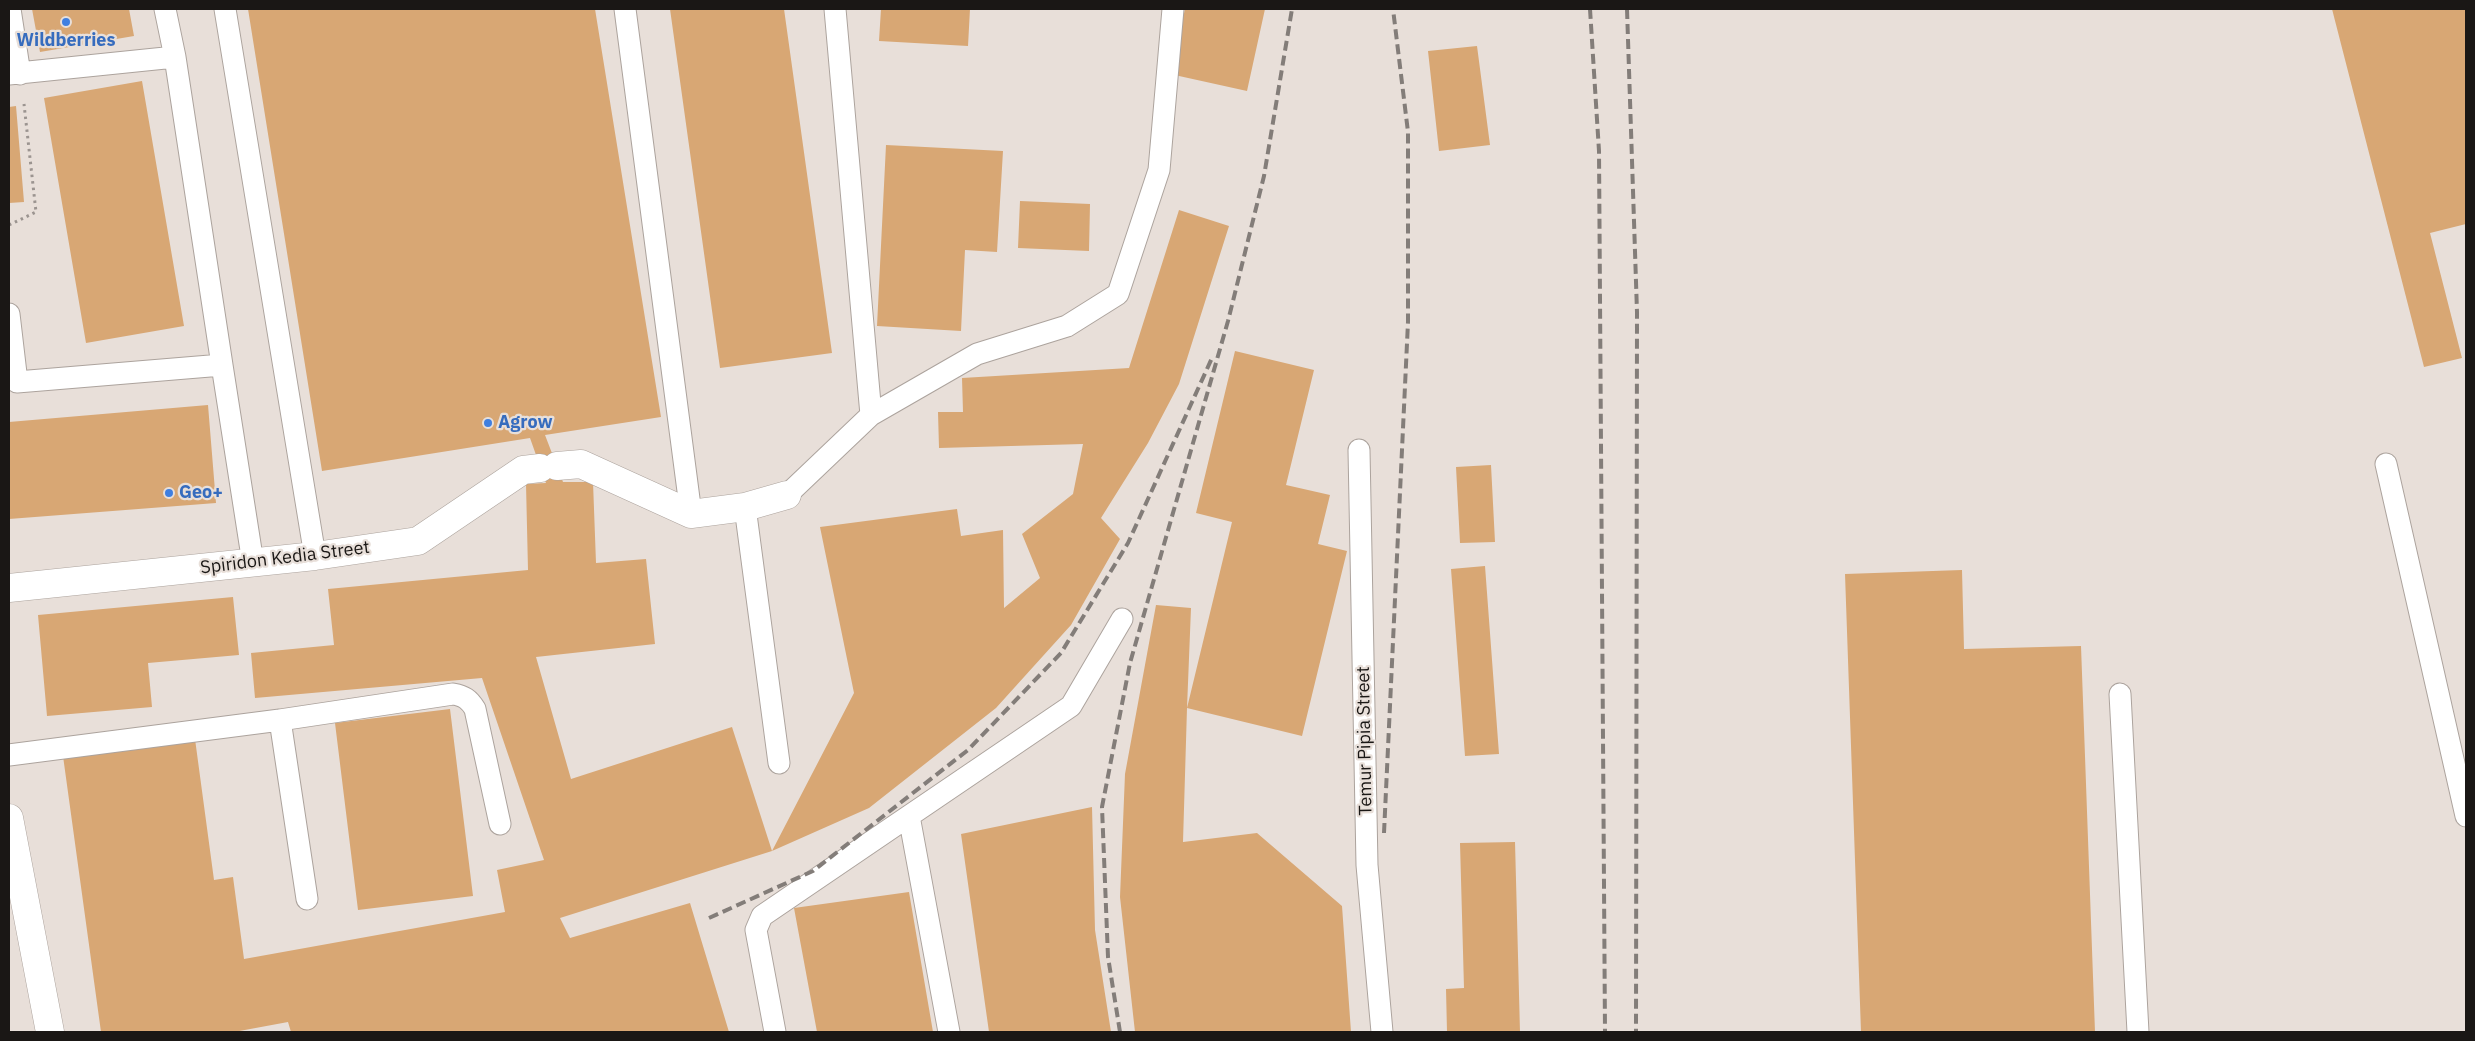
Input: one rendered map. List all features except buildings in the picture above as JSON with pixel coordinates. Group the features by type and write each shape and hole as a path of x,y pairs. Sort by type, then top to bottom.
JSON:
{"street":[{"name":"Spiridon Kedia Street","path":"9,588 315,556 418,541 523,470 548,467 581,464 690,514"},
{"path":"690,514 744,507 787,495"},
{"path":"9,818 50,1032"}],"lane":[{"path":"10,9 15,74 175,57"},
{"path":"165,9 175,57 253,563"},
{"path":"225,9 315,556"},
{"path":"625,9 690,514"},
{"path":"835,9 871,415"},
{"path":"787,495 871,415 977,354 1067,326 1118,294 1160,170 1173,9"},
{"path":"9,314 13,383 222,366"},
{"name":"Temur Pipia Street","path":"1359,450 1367,865 1382,1032"},
{"path":"2386,464 2466,816"},
{"path":"744,507 780,763"},
{"path":"775,1032 756,930 762,916 1071,706 1122,619"},
{"path":"9,755 280,720 453,694 462,696 470,701 475,709 500,824"},
{"path":"2120,694 2138,1032"},
{"path":"280,720 307,899"},
{"path":"909,816 949,1032"}],"path":[{"path":"9,225 36,212 15,74"}],"railway":[{"path":"1120,1032 1108,957 1102,807 1130,663 1228,321 1264,176 1292,9"},
{"path":"1384,833 1408,322 1408,132 1393,9"},
{"path":"1590,9 1599,151 1605,1032"},
{"path":"1627,9 1637,312 1636,1032"},
{"path":"709,918 813,871 968,750 1061,653 1128,543 1212,358"}],"place":[{"name":"Wildberries","path":"66,22"},
{"name":"Agrow","path":"488,423"},
{"name":"Geo+","path":"169,493"}]}
